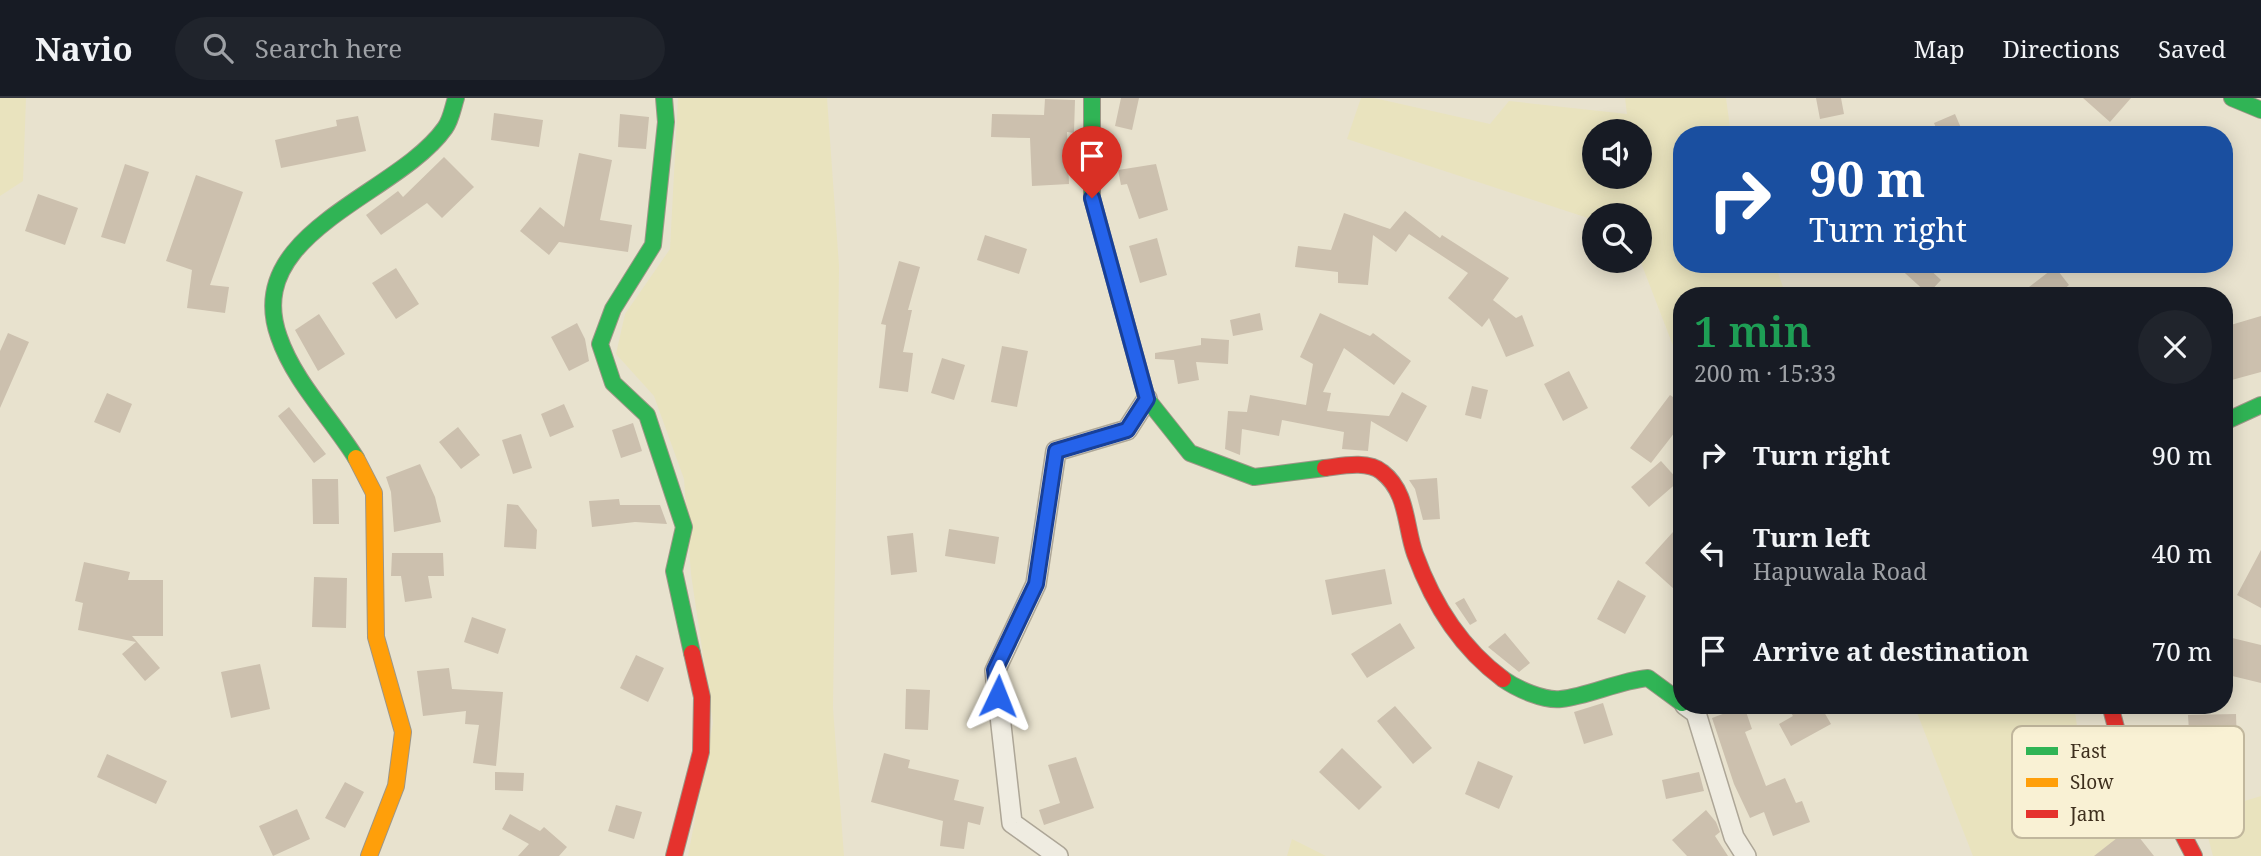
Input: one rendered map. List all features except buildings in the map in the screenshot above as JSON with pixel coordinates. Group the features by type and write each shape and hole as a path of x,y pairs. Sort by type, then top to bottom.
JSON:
{"street":[{"path":"369,856 395,796 402,746 399,712 381,666 375,635 374,493 366,473 293,365 274,327 272,294 282,262 300,242 429,144 446,127 456,98"},
{"path":"664,98 666,122 653,245 613,309 600,344 613,383 647,415 684,527 674,571 702,697 701,752 675,843 674,856"},
{"path":"1093,98 1092,198 1147,399 1190,453 1254,477 1353,464 1381,470 1400,493 1415,554 1443,614 1476,659 1515,688 1559,700 1622,681 1648,678 1673,697"},
{"path":"2232,98 2261,110"},
{"path":"1058,856 1013,823 995,670 1036,584 1056,451 1127,430 1147,399"},
{"path":"2233,418 2261,405"},
{"path":"1696,714 1734,837 1746,856"},
{"path":"2185,838 2194,856"}],"shaded area":[{"path":"0,98 26,98 23,181 0,196"},
{"path":"678,98 827,98 839,266 833,708 844,856 688,856 713,723 691,574 684,479 654,396 616,354 625,314 670,249"},
{"path":"1361,98 1374,98 1490,124 1509,101 1627,114 1625,98 1726,98 1730,126 1673,126 1673,273 1778,273 1783,287 1673,287 1673,346 1645,273 1652,273 1652,203 1582,203 1582,216 1347,139"},
{"path":"1918,714 2075,714 2077,726 2012,726 2012,838 2127,838 2140,856 1973,856"},
{"path":"2261,796 2261,856 2213,856 2208,838 2244,838 2244,801"},
{"path":"1292,839 1326,856 1287,856"}],"traffic: fast":[{"path":"356,458 294,369 279,337 273,301 282,269 302,242 330,218 423,152 447,125 456,98"},
{"path":"664,98 666,122 653,245 613,309 600,344 613,383 647,415 684,527 674,571 692,653"},
{"path":"1092,98 1092,198 1147,399 1190,453 1254,477 1325,468"},
{"path":"2232,98 2261,110"},
{"path":"2233,418 2261,405"},
{"path":"1503,679 1531,694 1561,699 1648,678 1673,696"}],"traffic: slow":[{"path":"356,458 374,493 376,637 403,732 396,786 369,856"}],"traffic: jam":[{"path":"1325,468 1369,466 1376,468 1390,480 1401,499 1415,554 1430,590 1461,639 1503,679"},
{"path":"674,856 701,752 702,697 692,653"},
{"path":"2112,714 2116,726"},
{"path":"2185,838 2194,856"}],"route":[{"path":"998,696 995,670 1036,584 1056,451 1127,430 1147,399 1092,198"}]}
